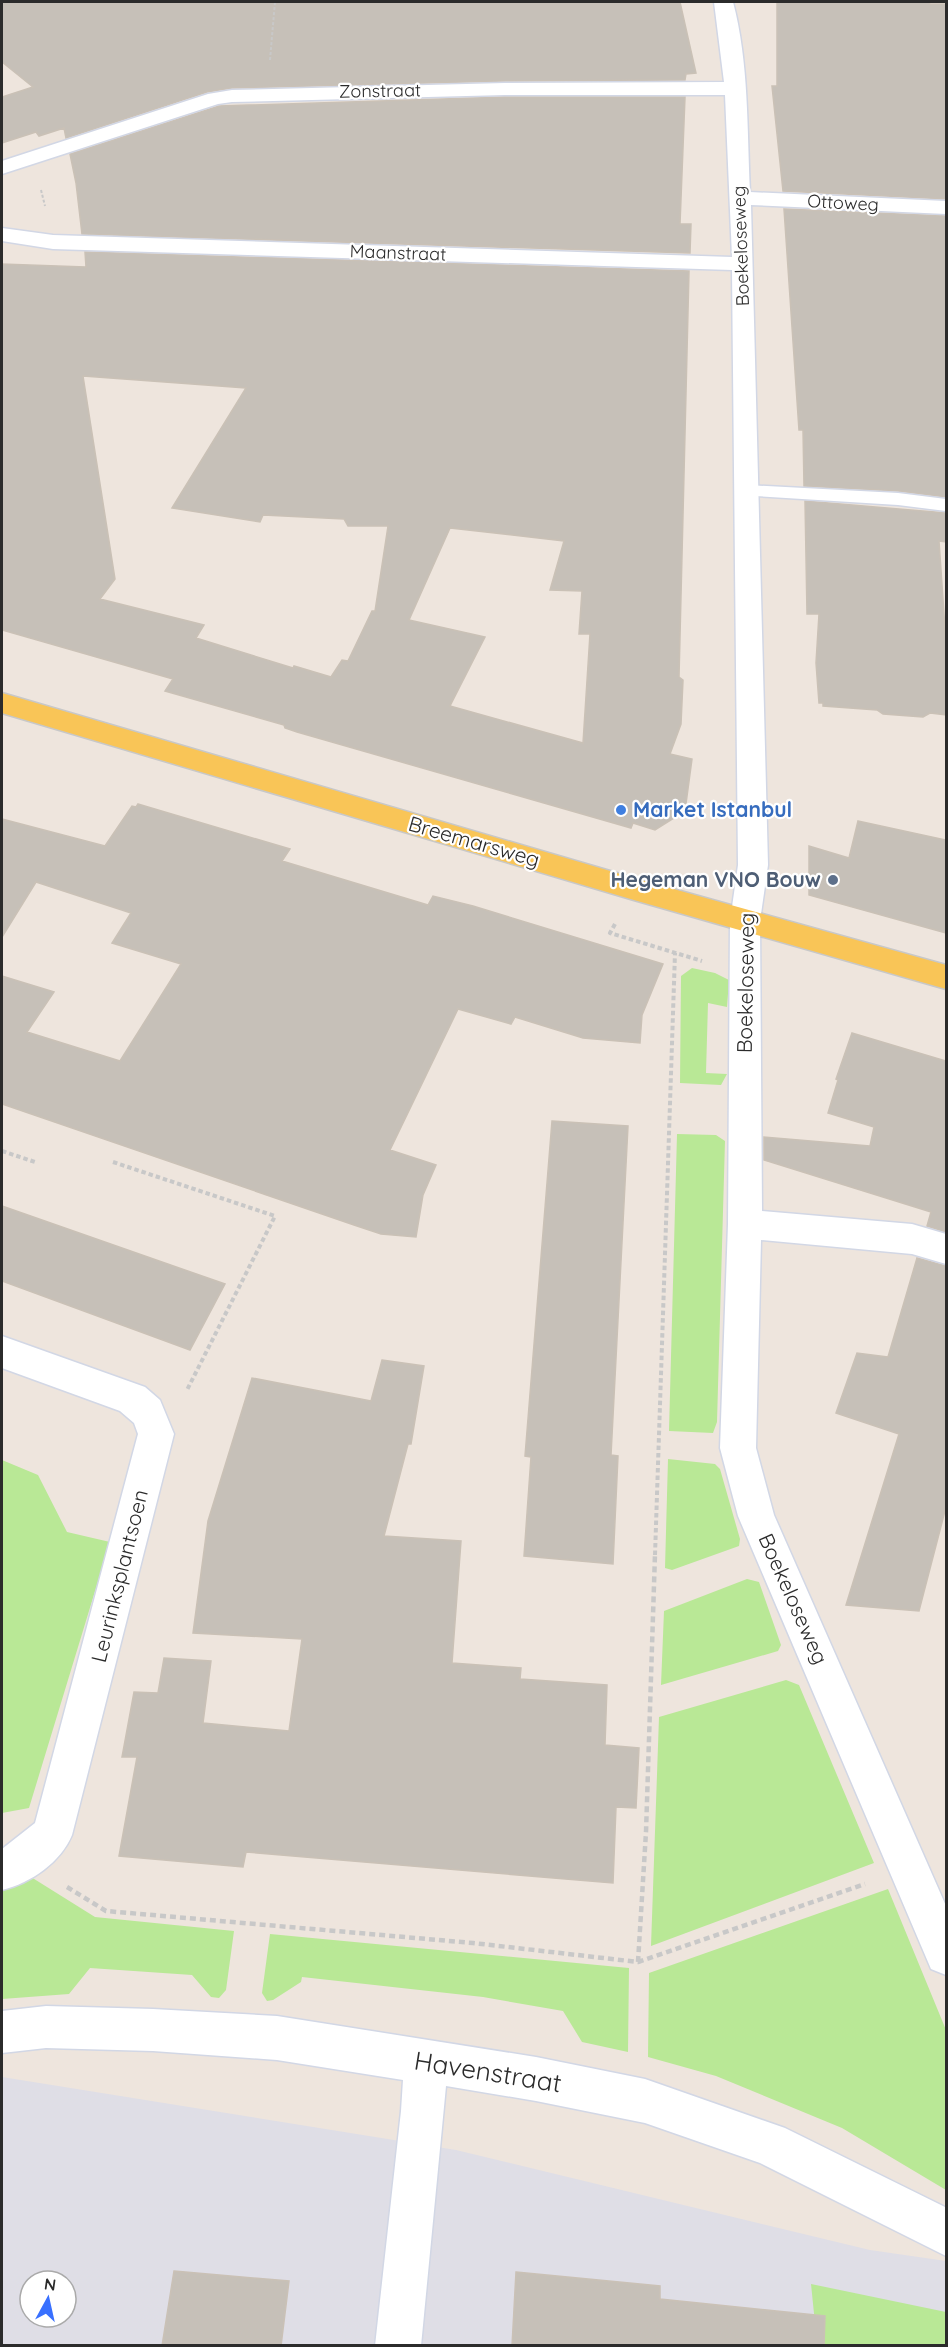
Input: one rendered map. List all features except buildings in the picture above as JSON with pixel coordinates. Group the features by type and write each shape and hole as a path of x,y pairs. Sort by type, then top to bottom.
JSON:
{"main road":[{"name":"Breemarsweg","path":"2,703 634,889 946,978"}],"street":[{"name":"Boekeloseweg","path":"724,2 729,27 735,89 743,264 753,865 745,921 745,1224 738,1448 756,1516 946,1954"},
{"name":"Zonstraat","path":"2,168 215,98 267,94 505,88 735,89"},
{"name":"Ottoweg","path":"740,198 946,207"},
{"path":"2,235 53,242"},
{"name":"Maanstraat","path":"53,242 743,264"},
{"path":"745,1224 912,1239 946,1249"},
{"path":"2,1352 132,1399 147,1412"},
{"name":"Leurinksplantsoen","path":"17,1861 52,1835 59,1811 156,1434 147,1412"},
{"name":"Havenstraat","path":"2,2032 58,2028 153,2030 277,2038 536,2079 645,2101 769,2144 929,2223 946,2234"},
{"path":"398,2346 423,2110 425,2062"}],"lane":[{"path":"746,491 898,499 946,505"}],"path":[{"path":"267,94 275,2"},
{"path":"34,157 53,242"},
{"path":"634,889 610,933 744,973"},
{"path":"638,1962 646,1820 675,953"},
{"path":"2,1151 34,1162"},
{"path":"113,1162 275,1216 183,1399 147,1412"},
{"path":"17,1861 106,1911 473,1943 638,1962 910,1868"}],"shaded area":[{"path":"2,2077 456,2150 870,2250 946,2261 946,2345 2,2345"}],"green space":[{"path":"692,968 715,973 729,980 727,1007 708,1003 706,1073 727,1074 721,1085 680,1083 681,976"},
{"path":"677,1134 716,1135 725,1141 717,1422 713,1433 669,1431"},
{"path":"668,1459 715,1464 720,1469 740,1539 739,1546 672,1570 665,1568"},
{"path":"2,1460 38,1475 67,1532 110,1542 29,1808 2,1813"},
{"path":"747,1579 759,1582 781,1645 778,1651 661,1685 664,1611"},
{"path":"786,1680 799,1685 874,1863 651,1946 659,1717"},
{"path":"31,1877 95,1917 234,1931 226,1990 219,1998 211,1997 192,1975 90,1968 69,1994 2,1999 2,1886 22,1882"},
{"path":"888,1889 946,2030 946,2190 842,2128 716,2076 648,2057 649,1973"},
{"path":"270,1934 629,1968 628,2052 582,2042 563,2011 483,1997 302,1977 301,1982 273,2000 267,2001 262,1993"},
{"path":"811,2284 946,2312 946,2345 830,2346 817,2343"}],"place":[{"name":"Market Istanbul","path":"621,810"},
{"name":"Hegeman VNO Bouw","path":"833,880"}]}
